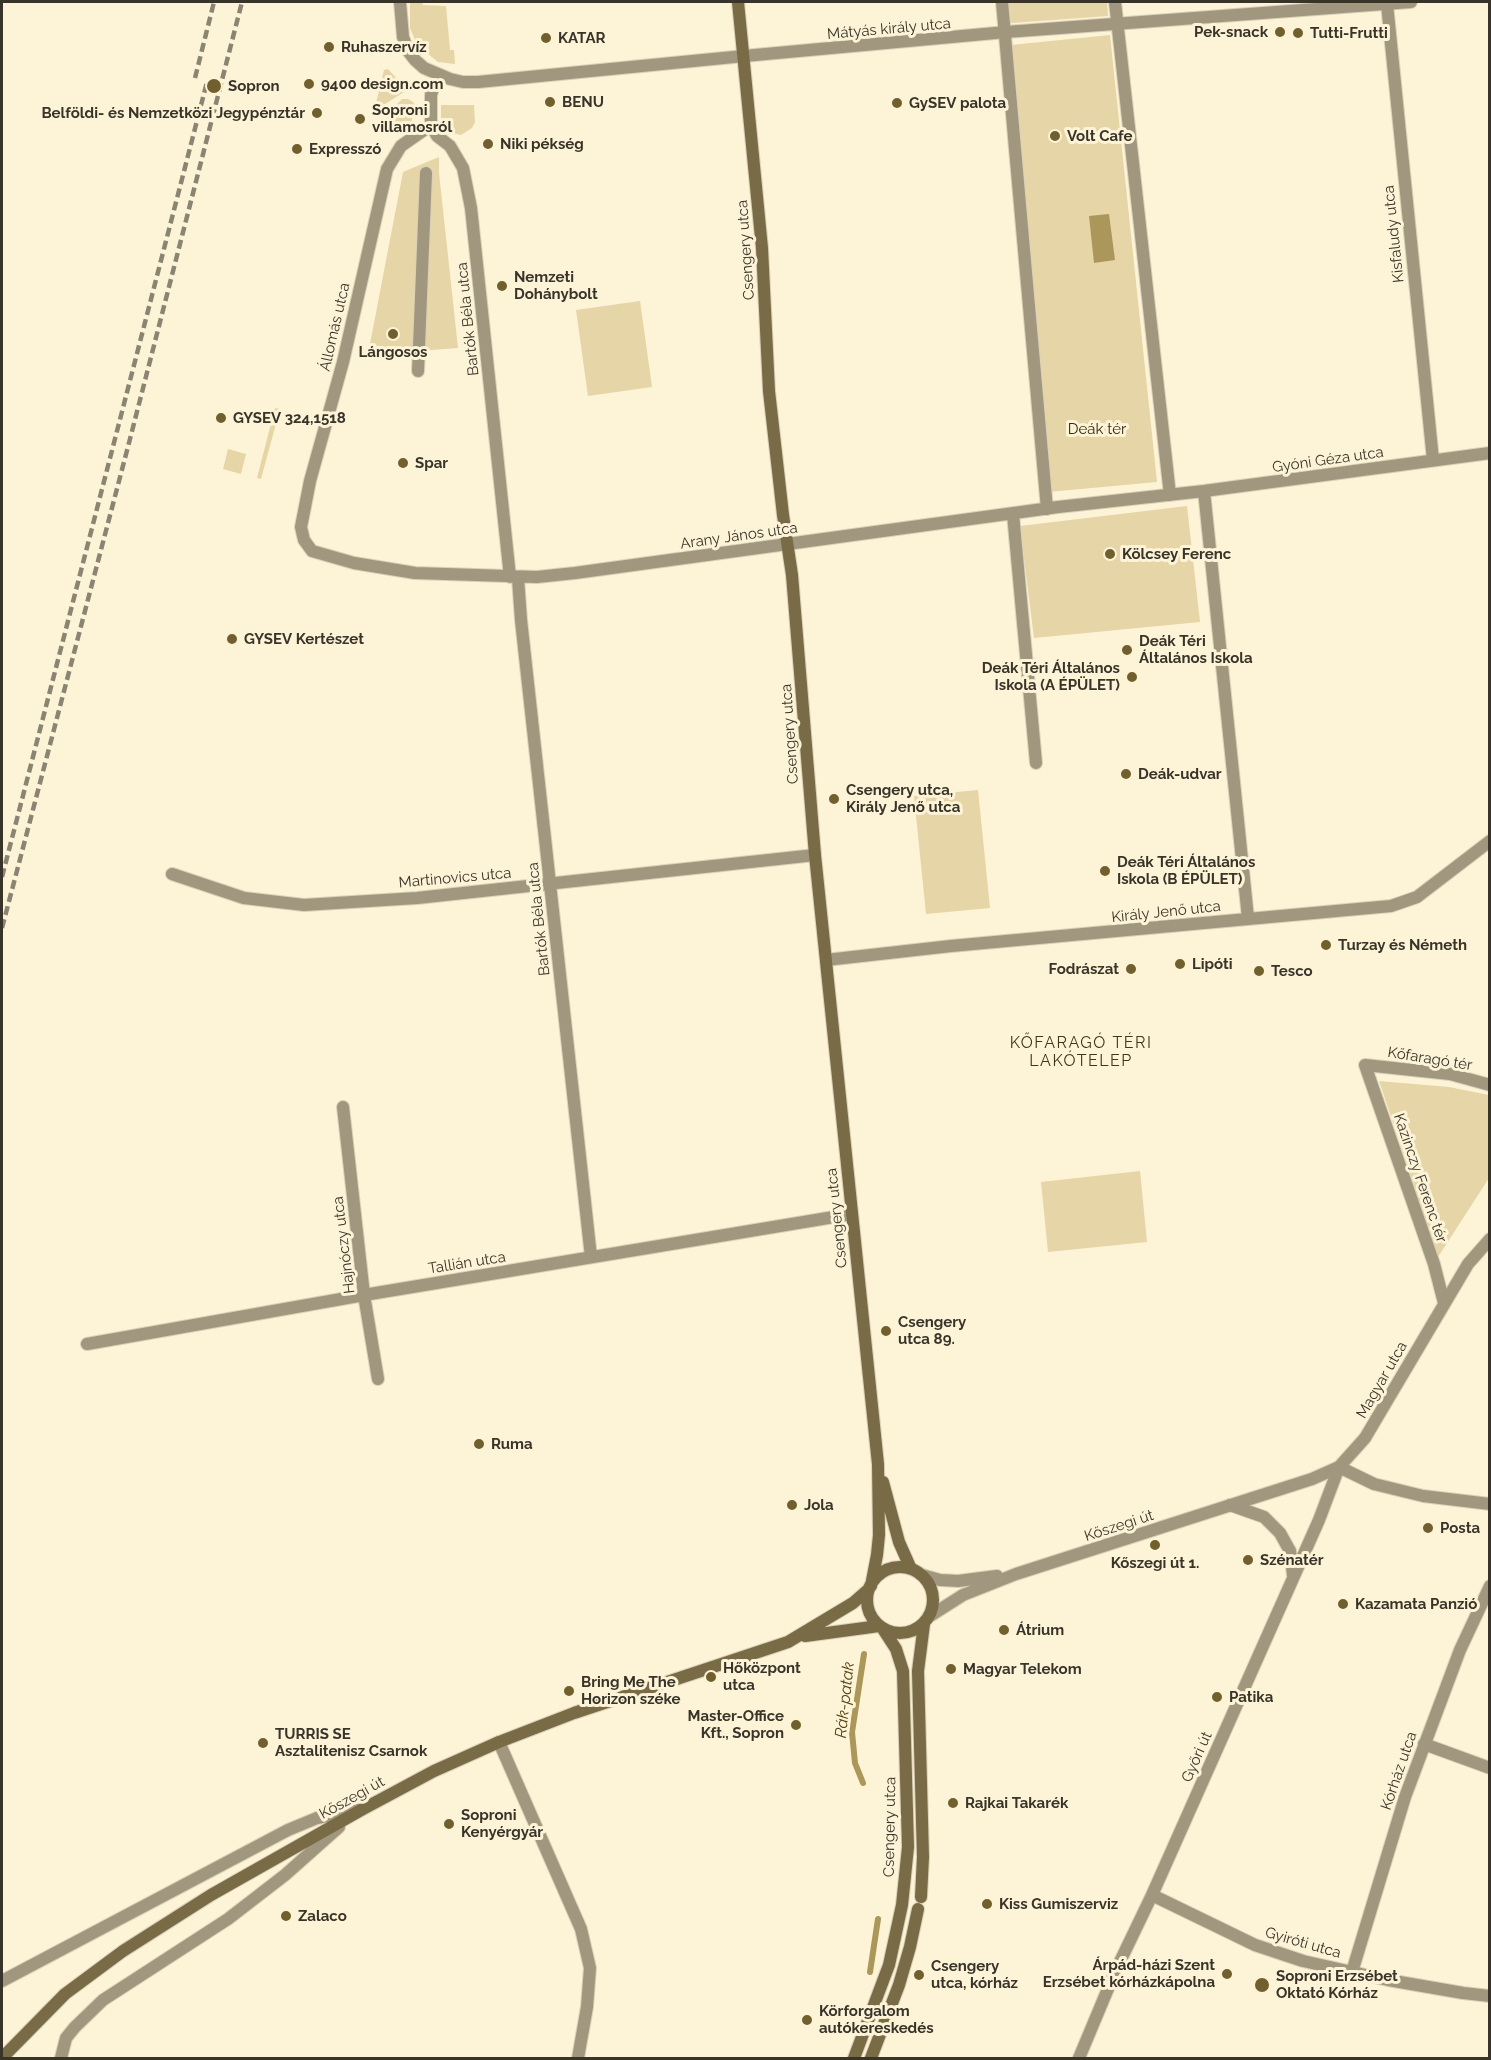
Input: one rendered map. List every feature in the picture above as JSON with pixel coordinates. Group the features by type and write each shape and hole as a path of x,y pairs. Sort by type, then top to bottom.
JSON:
{"main road":[{"name":"Csengery utca","path":"738,2 762,248 769,391 788,544 804,705 815,855 878,1464 877,1555 870,1588"},
{"name":"Csengery utca","path":"878,1464 899,1542 916,1572"},
{"path":"892,1568 916,1572 929,1583 933,1594 933,1605 927,1620 915,1631 904,1634 893,1633 881,1627 868,1609 867,1599 876,1578 892,1568"},
{"name":"Kőszegi út","path":"797,1637 853,1603 870,1588"},
{"name":"Csengery utca","path":"871,2058 899,1984 910,1947 919,1903 922,1857 918,1671 927,1620"},
{"name":"Csengery utca","path":"854,2058 889,1965 902,1905 908,1847 903,1671 896,1649 881,1627"},
{"name":"Kőszegi út","path":"2,2058 66,1995 123,1951 211,1895 434,1771 499,1742 574,1713 797,1637 837,1630 881,1627"}],"street":[{"name":"Mátyás király utca","path":"400,2 403,37 408,51 415,60 424,68 450,79 478,82 1006,32 1411,2"},
{"path":"1002,2 1047,509"},
{"path":"1114,2 1170,495"},
{"name":"Kisfaludy utca","path":"1387,4 1433,460"},
{"path":"424,68 434,85 431,95 431,125"},
{"path":"434,85 450,79"},
{"name":"Állomás utca","path":"312,551 304,540 301,527 310,481 343,362 387,169 401,146 431,125"},
{"name":"Bartók Béla utca","path":"431,125 437,136 450,146 463,168 471,207 521,620 591,1257"},
{"path":"418,372 426,173"},
{"name":"Gyóni Géza utca","path":"1170,495 1490,453"},
{"path":"1204,491 1248,918"},
{"name":"Arany János utca","path":"312,551 354,563 415,573 514,577 575,573 1047,509 1170,495"},
{"path":"1013,514 1036,763"},
{"name":"Király Jenő utca","path":"826,960 951,946 1391,906 1417,897 1490,842"},
{"name":"Martinovics utca","path":"172,874 244,898 304,906 417,898 815,855"},
{"name":"Kőfaragó tér","path":"1365,1065 1450,1074 1490,1085"},
{"name":"Kazinczy Ferenc tér","path":"1365,1065 1434,1264 1444,1303"},
{"name":"Hajnóczy utca","path":"343,1107 364,1295 378,1379"},
{"name":"Tallián utca","path":"87,1344 364,1295 852,1214"},
{"path":"1444,1303 1467,1264 1490,1239"},
{"name":"Magyar utca","path":"1339,1467 1365,1438 1444,1303"},
{"path":"1339,1467 1374,1484 1422,1496 1490,1504"},
{"name":"Kőszegi út","path":"927,1620 969,1592 1016,1574 1312,1479 1339,1467"},
{"name":"Győri út","path":"1080,2058 1114,1972 1152,1895 1319,1520 1339,1467"},
{"path":"1230,1505 1264,1517 1280,1533 1290,1551 1293,1576"},
{"name":"Kőszegi út","path":"916,1572 940,1580 958,1581 1016,1574"},
{"name":"Kórház utca","path":"1352,1972 1405,1797 1460,1650 1490,1586"},
{"path":"499,1742 581,1929 590,1968 587,2007 578,2058"},
{"path":"1424,1744 1490,1768"},
{"path":"2,1982 288,1830 317,1818 363,1809"},
{"path":"61,2058 66,2038 87,2013 103,2000 228,1919 285,1875 329,1835 363,1809"},
{"name":"Gyiróti utca","path":"1152,1895 1255,1944 1304,1961 1462,1994 1490,1996"}],"green space":[{"path":"410,2 446,6 450,50 454,50 455,64 438,62 417,45 410,28"},
{"path":"1007,2 1107,2 1108,16 1012,23 1009,22"},
{"name":"Deák tér","path":"1110,35 1157,482 1048,492 1011,45"},
{"path":"388,69 406,89 374,111 384,70"},
{"path":"402,99 408,99 416,107 410,125 403,133 398,133 383,127 382,119"},
{"path":"441,105 474,105 475,122 472,128 461,135 449,132 441,121"},
{"path":"439,157 458,348 419,351 369,349 403,172"},
{"path":"640,301 652,387 588,396 576,310"},
{"path":"275,408 280,409 261,479 257,478"},
{"path":"228,449 246,454 241,474 223,469"},
{"path":"1187,506 1200,622 1034,638 1020,526"},
{"path":"978,790 990,908 926,914 914,796"},
{"path":"1379,1081 1449,1087 1489,1095 1489,1178 1438,1257"},
{"path":"1140,1171 1147,1242 1048,1252 1041,1182"}],"shaded area":[{"path":"1109,214 1115,260 1094,263 1089,216"}],"waterway":[{"name":"Rák-patak","path":"863,1783 855,1763 852,1732 864,1654"},
{"name":"Rák-patak","path":"870,1972 878,1919"}],"railway":[{"path":"195,78 214,2"},
{"path":"2,928 242,2"},
{"path":"2,877 207,82"}],"place":[{"name":"Pek-snack","path":"1280,32"},
{"name":"Tutti-Frutti","path":"1298,33"},
{"name":"KATAR","path":"546,38"},
{"name":"Ruhaszervíz","path":"329,47"},
{"name":"9400 design.com","path":"309,84"},
{"name":"Sopron","path":"214,86"},
{"name":"BENU","path":"550,102"},
{"name":"GySEV palota","path":"897,103"},
{"name":"Belföldi- és Nemzetközi Jegypénztár","path":"317,113"},
{"name":"Soproni villamosról","path":"360,119"},
{"name":"Volt Cafe","path":"1055,136"},
{"name":"Niki pékség","path":"488,144"},
{"name":"Expresszó","path":"297,149"},
{"name":"Nemzeti Dohánybolt","path":"502,286"},
{"name":"Lángosos","path":"393,334"},
{"name":"GYSEV 324,1518","path":"221,418"},
{"name":"Spar","path":"403,463"},
{"name":"Kölcsey Ferenc","path":"1110,554"},
{"name":"GYSEV Kertészet","path":"232,639"},
{"name":"Deák Téri Általános Iskola","path":"1127,650"},
{"name":"Deák Téri Általános Iskola (A ÉPÜLET)","path":"1132,677"},
{"name":"Deák-udvar","path":"1126,774"},
{"name":"Csengery utca, Király Jenő utca","path":"834,799"},
{"name":"Deák Téri Általános Iskola (B ÉPÜLET)","path":"1105,871"},
{"name":"Turzay és Németh","path":"1326,945"},
{"name":"Lipóti","path":"1180,964"},
{"name":"Fodrászat","path":"1131,969"},
{"name":"Tesco","path":"1259,971"},
{"name":"Csengery utca 89.","path":"886,1331"},
{"name":"Ruma","path":"479,1444"},
{"name":"Jola","path":"792,1505"},
{"name":"Posta","path":"1428,1528"},
{"name":"Kőszegi út 1.","path":"1155,1545"},
{"name":"Szénatér","path":"1248,1560"},
{"name":"Kazamata Panzió","path":"1343,1604"},
{"name":"Átrium","path":"1004,1630"},
{"name":"Magyar Telekom","path":"951,1669"},
{"name":"Hőközpont utca","path":"711,1677"},
{"name":"Bring Me The Horizon széke","path":"569,1691"},
{"name":"Patika","path":"1217,1697"},
{"name":"Master-Office Kft., Sopron","path":"796,1725"},
{"name":"TURRIS SE Asztalitenisz Csarnok","path":"263,1743"},
{"name":"Rajkai Takarék","path":"953,1803"},
{"name":"Soproni Kenyérgyár","path":"449,1824"},
{"name":"Kiss Gumiszerviz","path":"987,1904"},
{"name":"Zalaco","path":"286,1916"},
{"name":"Árpád-házi Szent Erzsébet kórházkápolna","path":"1227,1974"},
{"name":"Csengery utca, kórház","path":"919,1975"},
{"name":"Soproni Erzsébet Oktató Kórház","path":"1262,1985"},
{"name":"Körforgalom autókereskedés","path":"807,2020"}],"district":[{"name":"KŐFARAGÓ TÉRI LAKÓTELEP","path":"1081,1052"}]}
